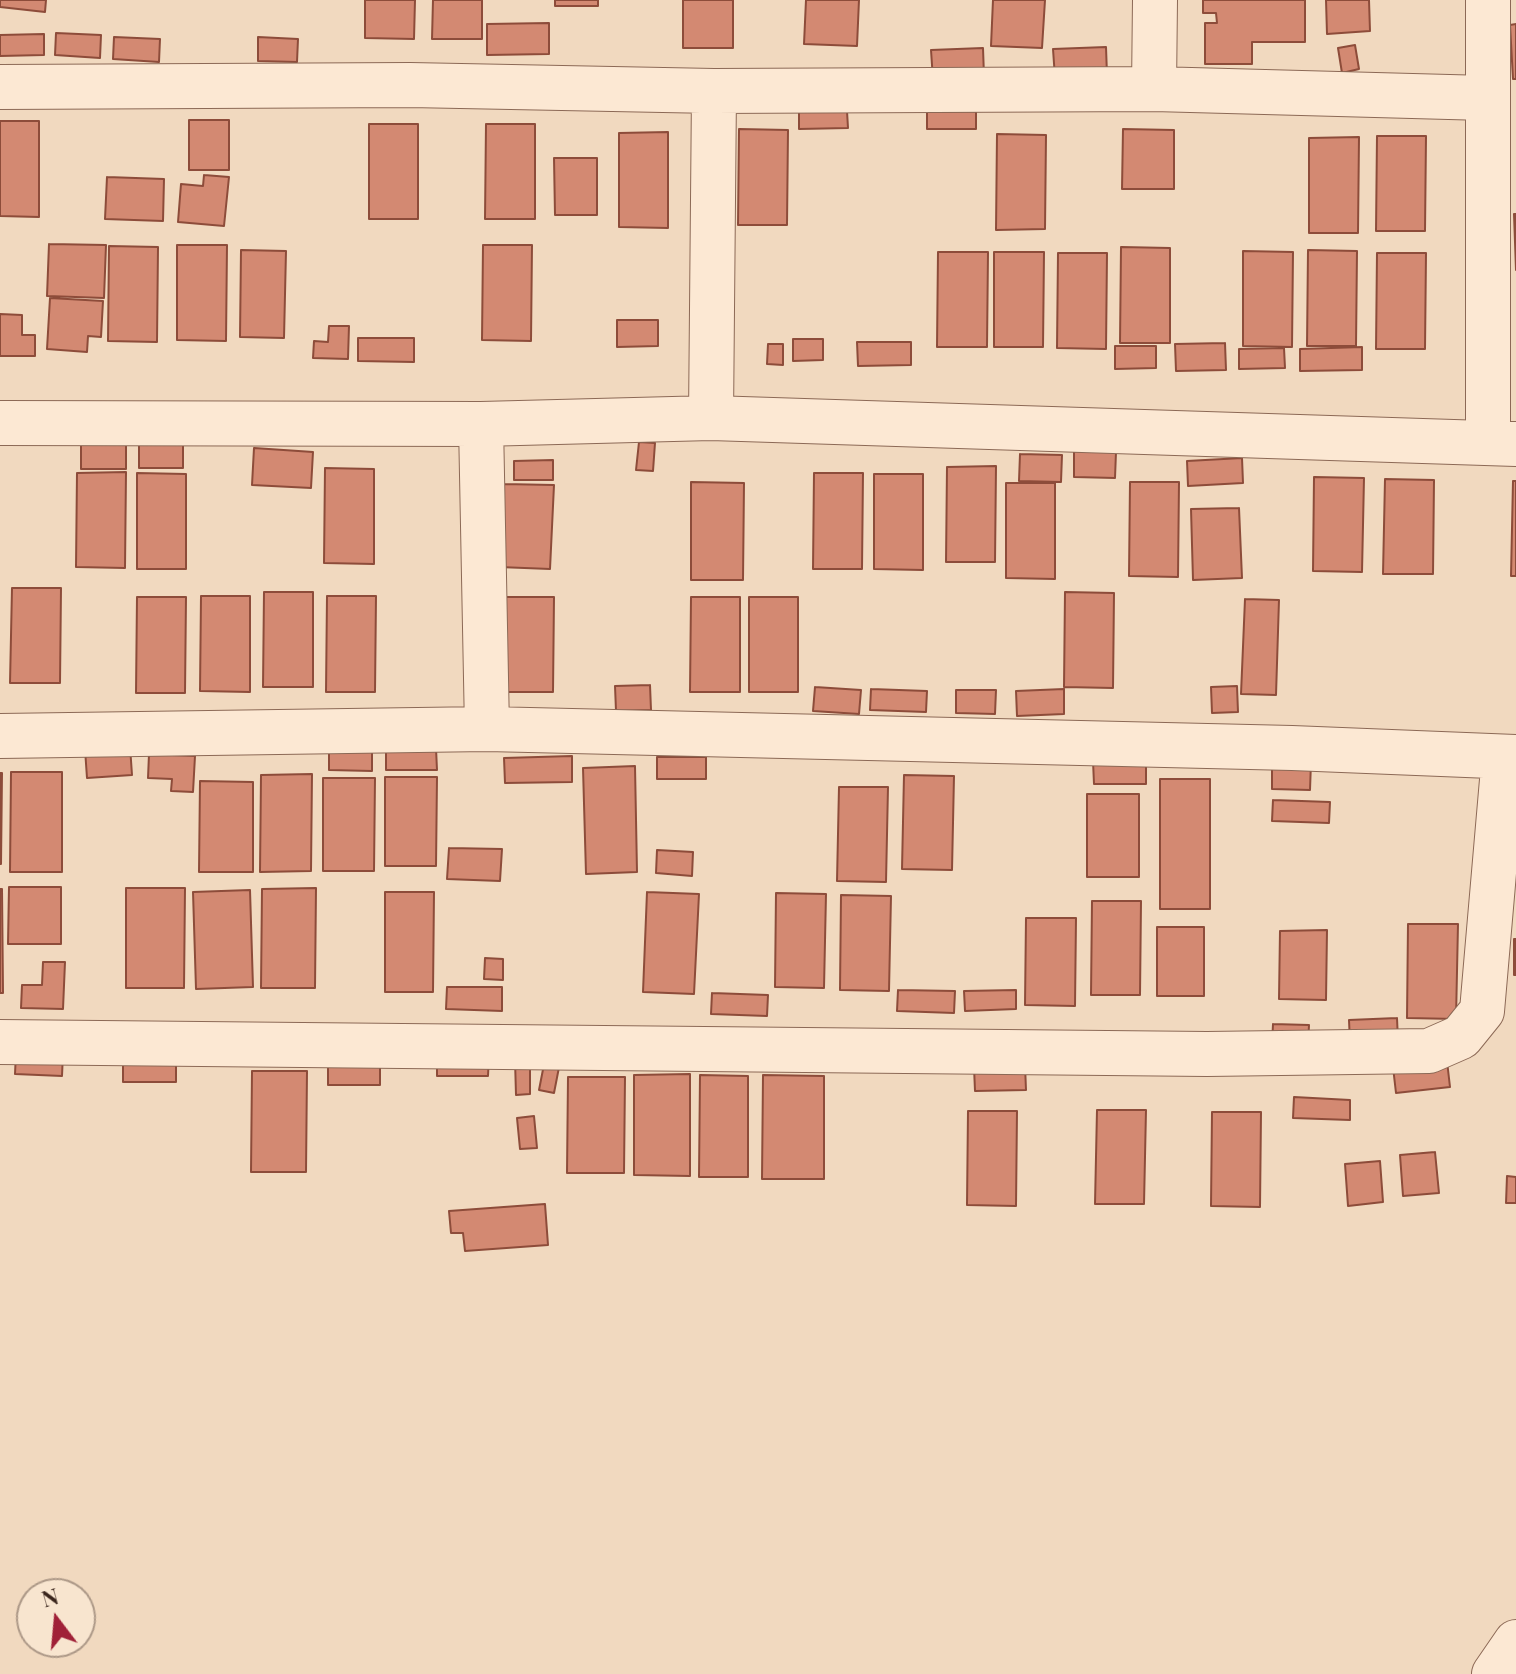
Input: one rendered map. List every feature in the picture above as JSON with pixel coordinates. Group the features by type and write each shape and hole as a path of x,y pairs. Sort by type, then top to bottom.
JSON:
{"street":[{"path":"1154,89 1155,0"},
{"path":"0,423 481,424 711,418 1502,443 1486,98 1488,0"},
{"path":"0,87 410,85 714,91 1154,89 1486,98"},
{"path":"711,418 714,91"},
{"path":"481,424 487,729"},
{"path":"0,736 487,729 1292,748 1510,757 1482,1011 1461,1037 1429,1051 1207,1054 0,1042"},
{"path":"1494,1674 1516,1642"}],"building":[{"path":"0,0 46,0 45,12 0,7"},
{"path":"365,0 415,0 414,39 365,38"},
{"path":"433,0 482,0 482,39 432,39"},
{"path":"555,0 598,0 598,6 555,6"},
{"path":"683,0 733,0 733,48 683,48"},
{"path":"806,0 859,0 857,46 804,44"},
{"path":"993,0 1045,0 1042,48 991,46"},
{"path":"1203,0 1305,0 1305,42 1252,42 1252,64 1205,64 1205,23 1217,23 1216,13 1203,13"},
{"path":"1326,0 1369,0 1370,31 1327,34"},
{"path":"549,23 549,54 487,55 487,24"},
{"path":"1516,24 1516,79 1513,79 1510,25"},
{"path":"56,33 101,35 100,58 55,55"},
{"path":"44,34 44,55 0,56 0,35"},
{"path":"114,37 160,39 159,62 113,59"},
{"path":"258,37 298,39 297,62 258,61"},
{"path":"1355,45 1359,69 1342,73 1338,48"},
{"path":"1106,47 1107,75 1055,78 1053,49"},
{"path":"983,48 984,76 933,80 931,50"},
{"path":"799,111 847,111 848,128 799,129"},
{"path":"976,111 976,129 927,129 927,112"},
{"path":"189,120 229,120 229,170 189,170"},
{"path":"0,121 39,121 39,217 0,216"},
{"path":"369,124 418,124 418,219 369,219"},
{"path":"486,124 535,124 535,219 485,219"},
{"path":"739,129 788,130 787,225 738,225"},
{"path":"1123,129 1174,130 1174,189 1122,189"},
{"path":"668,132 668,228 619,227 619,133"},
{"path":"997,134 1046,135 1045,229 996,230"},
{"path":"1377,136 1426,136 1425,231 1376,231"},
{"path":"1359,137 1358,233 1309,233 1309,138"},
{"path":"554,158 597,158 597,215 555,215"},
{"path":"204,175 229,177 224,226 178,222 181,184 203,186"},
{"path":"107,177 164,179 163,221 105,219"},
{"path":"1514,214 1516,214 1516,270"},
{"path":"49,244 106,245 104,298 47,296"},
{"path":"177,245 227,245 226,341 177,340"},
{"path":"483,245 532,245 531,341 482,340"},
{"path":"109,246 158,247 157,342 108,341"},
{"path":"1121,247 1170,248 1170,343 1120,343"},
{"path":"241,250 286,251 284,338 240,337"},
{"path":"1308,250 1357,251 1356,346 1307,346"},
{"path":"1243,251 1293,252 1292,347 1243,346"},
{"path":"938,252 988,252 987,347 937,347"},
{"path":"994,252 1044,252 1043,347 994,347"},
{"path":"1058,253 1107,253 1106,349 1057,348"},
{"path":"1377,253 1426,253 1425,349 1376,349"},
{"path":"50,298 103,301 101,337 88,336 87,352 47,349"},
{"path":"0,314 22,315 22,335 35,335 35,356 0,356"},
{"path":"617,320 658,320 658,346 617,347"},
{"path":"329,326 349,326 348,359 313,358 314,341 328,342"},
{"path":"358,338 414,338 414,362 358,361"},
{"path":"793,339 823,339 823,360 793,361"},
{"path":"857,342 911,342 911,365 858,366"},
{"path":"1225,343 1226,370 1176,371 1175,344"},
{"path":"768,344 783,344 783,365 767,364"},
{"path":"1115,346 1156,346 1156,368 1115,369"},
{"path":"1362,347 1362,370 1300,371 1300,349"},
{"path":"1284,348 1285,368 1239,369 1239,349"},
{"path":"639,442 655,443 653,471 636,470"},
{"path":"139,444 183,444 183,468 139,468"},
{"path":"81,445 126,445 126,469 81,469"},
{"path":"254,448 313,452 311,488 252,485"},
{"path":"1074,451 1116,452 1115,478 1074,477"},
{"path":"1020,454 1062,455 1061,482 1019,481"},
{"path":"1242,458 1243,483 1188,486 1187,461"},
{"path":"553,460 553,480 514,480 514,461"},
{"path":"996,466 995,562 946,562 947,467"},
{"path":"325,468 374,469 374,564 324,563"},
{"path":"126,472 125,568 76,567 77,473"},
{"path":"137,473 186,474 186,569 137,569"},
{"path":"814,473 863,473 862,569 813,569"},
{"path":"874,474 923,474 923,570 874,569"},
{"path":"1314,477 1364,478 1362,572 1313,571"},
{"path":"1385,479 1434,480 1433,574 1383,574"},
{"path":"1513,481 1516,481 1516,576 1511,576"},
{"path":"691,482 744,483 743,580 691,580"},
{"path":"1130,482 1179,482 1178,577 1129,576"},
{"path":"1006,483 1055,483 1055,579 1006,578"},
{"path":"503,484 554,485 550,569 499,567"},
{"path":"1239,508 1242,578 1193,580 1191,509"},
{"path":"12,588 61,588 60,683 10,683"},
{"path":"264,592 313,592 313,687 263,687"},
{"path":"1065,592 1114,593 1113,688 1064,687"},
{"path":"201,596 250,596 250,692 200,691"},
{"path":"327,596 376,596 375,692 326,692"},
{"path":"137,597 186,597 185,693 136,693"},
{"path":"505,597 554,597 553,692 504,692"},
{"path":"691,597 740,597 740,692 690,692"},
{"path":"749,597 798,597 798,692 749,692"},
{"path":"1245,599 1279,600 1276,695 1241,694"},
{"path":"650,685 651,710 616,711 615,686"},
{"path":"1237,686 1238,712 1212,713 1211,687"},
{"path":"815,687 861,690 859,714 813,711"},
{"path":"871,689 927,691 926,712 870,710"},
{"path":"1064,689 1064,714 1017,716 1016,691"},
{"path":"956,690 996,690 995,714 956,713"},
{"path":"130,746 132,775 87,778 85,749"},
{"path":"436,748 437,770 386,770 386,749"},
{"path":"329,752 372,752 372,771 329,770"},
{"path":"149,754 195,756 193,792 171,791 172,779 148,778"},
{"path":"572,756 572,782 505,783 504,758"},
{"path":"657,757 706,757 706,779 657,779"},
{"path":"1093,761 1146,761 1146,784 1094,784"},
{"path":"1272,761 1311,762 1310,790 1272,789"},
{"path":"635,766 637,872 586,874 583,768"},
{"path":"11,772 62,772 62,872 10,872"},
{"path":"2,773 1,864 0,864"},
{"path":"312,774 311,871 260,872 261,775"},
{"path":"904,775 954,776 952,870 902,869"},
{"path":"385,777 437,777 436,866 385,866"},
{"path":"323,778 375,778 374,871 323,871"},
{"path":"1160,779 1210,779 1210,909 1160,909"},
{"path":"200,781 253,782 253,872 199,872"},
{"path":"839,787 888,787 886,882 837,881"},
{"path":"1087,794 1139,794 1139,877 1087,877"},
{"path":"1273,800 1330,802 1329,823 1272,821"},
{"path":"449,848 502,849 500,881 447,879"},
{"path":"657,850 693,852 692,876 656,873"},
{"path":"9,887 61,887 61,944 8,944"},
{"path":"126,888 185,888 184,988 126,988"},
{"path":"316,888 315,988 261,988 262,889"},
{"path":"2,889 3,993 0,993"},
{"path":"250,890 253,987 196,989 193,892"},
{"path":"385,892 434,892 433,992 385,992"},
{"path":"647,892 699,894 694,994 643,992"},
{"path":"776,893 826,894 824,988 775,987"},
{"path":"841,895 891,896 889,991 840,990"},
{"path":"1092,901 1141,901 1140,995 1091,995"},
{"path":"1026,918 1076,918 1075,1006 1025,1005"},
{"path":"1408,924 1458,924 1456,1019 1407,1018"},
{"path":"1157,927 1204,927 1204,996 1157,996"},
{"path":"1327,930 1326,1000 1279,999 1280,931"},
{"path":"1516,939 1516,975 1514,975"},
{"path":"485,958 503,959 503,980 484,979"},
{"path":"43,962 65,962 63,1009 21,1008 22,985 42,985"},
{"path":"447,987 502,987 502,1011 446,1009"},
{"path":"898,990 955,991 954,1013 897,1011"},
{"path":"1016,990 1016,1009 965,1011 964,991"},
{"path":"712,993 768,995 767,1016 711,1014"},
{"path":"1397,1018 1398,1041 1350,1043 1349,1020"},
{"path":"1273,1024 1309,1025 1308,1046 1272,1045"},
{"path":"16,1052 63,1053 62,1076 15,1074"},
{"path":"380,1054 380,1085 328,1085 328,1055"},
{"path":"546,1054 561,1057 554,1093 539,1090"},
{"path":"437,1055 489,1055 488,1076 437,1076"},
{"path":"123,1057 176,1057 176,1082 123,1082"},
{"path":"515,1060 530,1060 530,1094 516,1095"},
{"path":"1447,1061 1450,1087 1396,1093 1393,1067"},
{"path":"1025,1065 1026,1090 975,1091 974,1067"},
{"path":"252,1071 307,1071 306,1172 251,1172"},
{"path":"690,1074 690,1176 634,1175 634,1075"},
{"path":"700,1075 748,1076 748,1177 699,1177"},
{"path":"763,1075 824,1076 824,1179 762,1179"},
{"path":"568,1077 625,1077 624,1173 567,1173"},
{"path":"1294,1097 1350,1100 1350,1120 1293,1118"},
{"path":"1097,1110 1146,1110 1144,1204 1095,1204"},
{"path":"968,1111 1017,1111 1016,1206 967,1205"},
{"path":"1212,1112 1261,1112 1260,1207 1211,1206"},
{"path":"534,1116 537,1148 520,1149 517,1118"},
{"path":"1435,1152 1439,1193 1403,1196 1400,1155"},
{"path":"1380,1161 1383,1202 1348,1206 1345,1164"},
{"path":"1507,1176 1516,1177 1516,1203 1506,1203"},
{"path":"545,1204 548,1245 465,1251 463,1233 451,1233 449,1211"}]}
